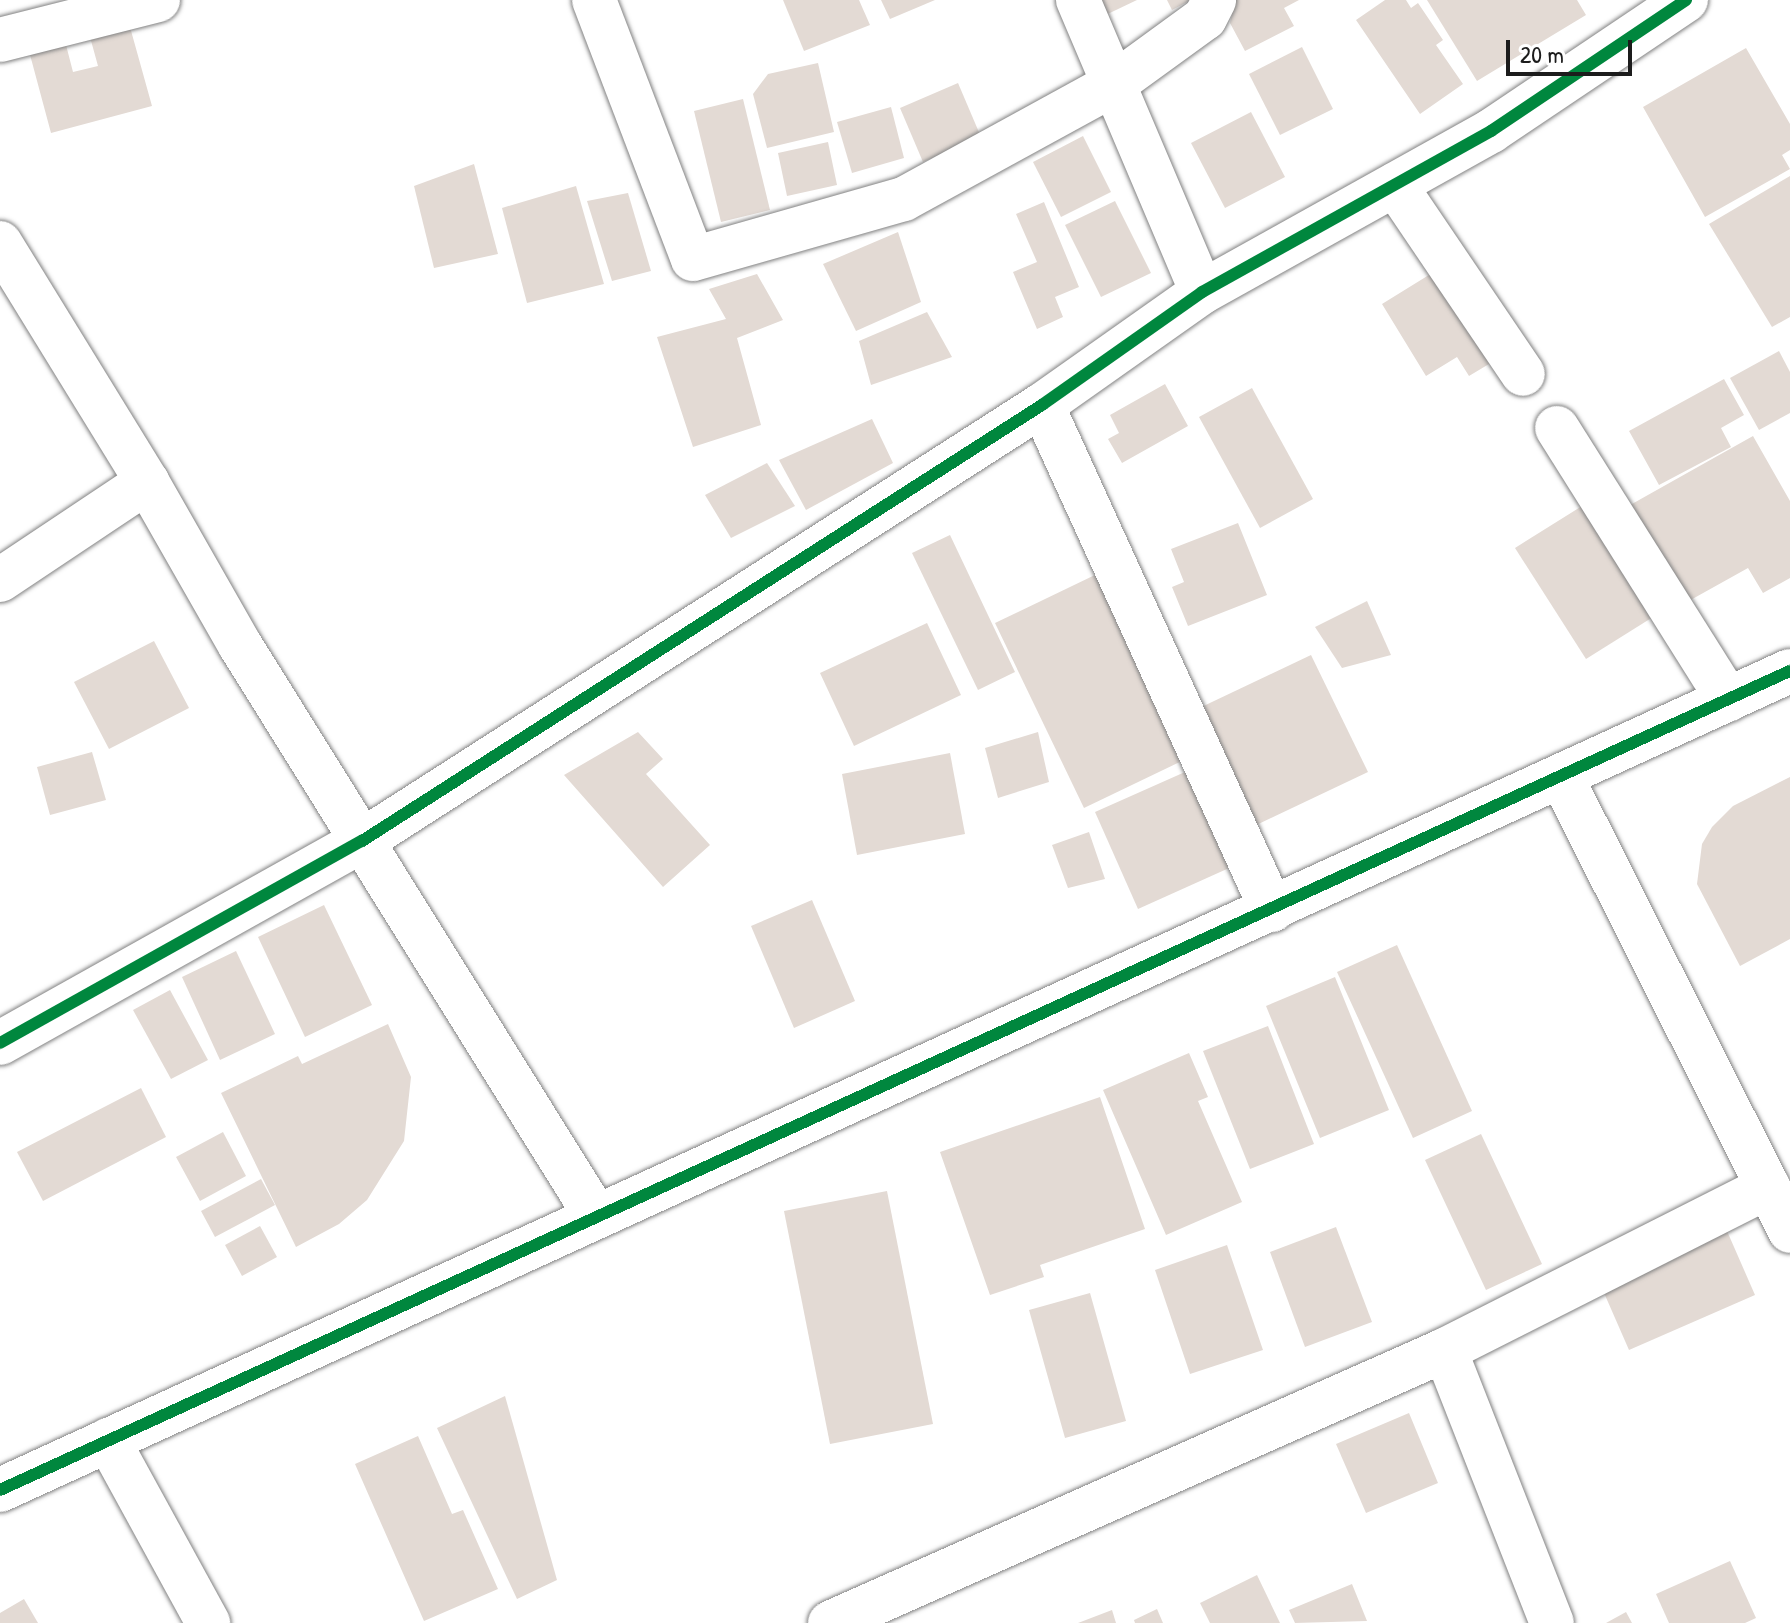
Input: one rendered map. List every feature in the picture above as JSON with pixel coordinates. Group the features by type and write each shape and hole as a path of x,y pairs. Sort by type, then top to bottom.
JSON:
{"street":[{"path":"0,40 158,0"},
{"path":"594,0 693,259 904,199 1114,84 1205,18 1214,0"},
{"path":"1078,0 1202,292"},
{"path":"0,1043 362,841 1042,405 1202,292 1491,131 1686,0"},
{"path":"1395,185 1523,374"},
{"path":"0,243 147,482 240,645 596,1216"},
{"path":"1042,405 1272,910"},
{"path":"1557,428 1728,700"},
{"path":"0,580 147,482"},
{"path":"0,1490 1562,778 1790,671"},
{"path":"1562,778 1790,1231"},
{"path":"830,1623 1445,1350 1768,1187"},
{"path":"1445,1350 1552,1623"},
{"path":"108,1440 208,1623"}],"building":[{"path":"783,0 859,0 870,25 804,51"},
{"path":"881,0 935,0 890,19"},
{"path":"1083,0 1137,0 1093,21"},
{"path":"1167,0 1191,0 1172,10"},
{"path":"1235,0 1299,0 1284,8 1294,26 1245,51 1230,23"},
{"path":"1385,0 1406,0 1411,8 1418,3 1443,40 1436,45 1463,84 1420,114 1356,20"},
{"path":"1427,0 1577,0 1586,15 1477,81"},
{"path":"130,27 152,106 51,133 29,51 65,41 73,72 98,66 90,37"},
{"path":"1302,47 1333,109 1280,135 1249,74"},
{"path":"1746,48 1790,124 1790,150 1782,155 1790,169 1705,217 1643,107"},
{"path":"818,63 834,132 767,148 753,94 768,74"},
{"path":"958,83 981,137 923,162 900,108"},
{"path":"743,99 770,210 721,222 694,111"},
{"path":"891,107 904,158 852,173 837,122"},
{"path":"1251,112 1285,177 1225,208 1191,143"},
{"path":"1083,136 1111,192 1061,217 1033,162"},
{"path":"828,142 837,185 787,196 778,153"},
{"path":"474,164 498,254 434,268 414,186"},
{"path":"1790,176 1790,317 1772,327 1709,224"},
{"path":"576,186 604,284 527,303 502,208"},
{"path":"628,193 651,271 612,281 587,201"},
{"path":"1115,201 1151,273 1101,297 1065,225"},
{"path":"1044,202 1079,287 1055,297 1063,317 1037,329 1013,272 1037,262 1016,214"},
{"path":"898,232 921,302 856,331 823,264"},
{"path":"1437,270 1494,361 1469,376 1457,357 1426,376 1382,304"},
{"path":"757,274 783,320 737,338 761,425 693,447 657,337 726,319 709,289"},
{"path":"927,312 952,357 871,385 859,341"},
{"path":"1779,351 1790,372 1790,413 1759,430 1730,378"},
{"path":"1724,379 1744,415 1721,428 1731,447 1659,485 1629,431"},
{"path":"1165,384 1188,426 1122,463 1108,439 1119,433 1110,415"},
{"path":"1252,388 1313,499 1260,528 1199,417"},
{"path":"872,419 893,463 806,510 779,460"},
{"path":"1753,436 1790,501 1790,578 1763,593 1748,568 1678,607 1623,509"},
{"path":"767,463 795,506 731,538 705,495"},
{"path":"1590,501 1661,612 1586,659 1515,548"},
{"path":"1238,523 1267,595 1188,626 1172,587 1184,582 1171,549"},
{"path":"950,535 1015,672 978,690 912,553"},
{"path":"1097,574 1186,759 1084,808 995,623"},
{"path":"1367,601 1391,655 1342,668 1315,627"},
{"path":"927,623 961,695 854,746 820,673"},
{"path":"154,641 189,708 109,749 74,682"},
{"path":"1311,655 1368,772 1250,828 1193,711"},
{"path":"638,732 663,759 646,774 710,845 663,887 564,775"},
{"path":"1038,732 1049,782 998,798 985,748"},
{"path":"92,752 106,800 50,815 37,767"},
{"path":"950,753 965,834 857,855 842,774"},
{"path":"1194,768 1238,864 1138,909 1095,812"},
{"path":"1790,777 1790,939 1740,966 1697,884 1702,844 1712,827 1733,806"},
{"path":"1089,832 1105,879 1068,888 1052,845"},
{"path":"812,900 855,1001 794,1028 751,926"},
{"path":"324,905 372,1005 305,1037 258,937"},
{"path":"1397,945 1472,1111 1413,1138 1337,972"},
{"path":"236,951 275,1034 220,1060 182,977"},
{"path":"1335,977 1389,1110 1320,1138 1266,1006"},
{"path":"170,990 208,1060 171,1079 133,1010"},
{"path":"388,1024 411,1077 404,1141 367,1200 339,1224 296,1247 221,1093 298,1056 302,1064"},
{"path":"1268,1026 1314,1144 1250,1169 1203,1051"},
{"path":"1189,1053 1208,1097 1198,1101 1242,1202 1166,1235 1103,1090"},
{"path":"141,1088 166,1137 43,1201 17,1152"},
{"path":"1100,1097 1145,1229 1040,1265 1044,1277 990,1295 940,1152"},
{"path":"223,1132 246,1176 200,1201 176,1157"},
{"path":"1481,1134 1542,1264 1486,1290 1425,1160"},
{"path":"261,1179 275,1205 215,1237 201,1211"},
{"path":"887,1191 933,1424 830,1444 784,1211"},
{"path":"260,1226 277,1257 242,1276 225,1245"},
{"path":"1336,1227 1372,1322 1305,1347 1270,1252"},
{"path":"1727,1231 1755,1295 1629,1350 1601,1286"},
{"path":"1227,1245 1263,1350 1190,1374 1155,1270"},
{"path":"1090,1293 1126,1421 1065,1438 1029,1310"},
{"path":"505,1396 557,1580 517,1599 437,1428"},
{"path":"1409,1413 1438,1483 1366,1513 1336,1444"},
{"path":"418,1436 452,1514 463,1510 498,1589 424,1621 355,1464"},
{"path":"1730,1561 1756,1618 1745,1623 1669,1623 1656,1594"},
{"path":"1257,1575 1280,1623 1210,1623 1200,1603"},
{"path":"1352,1584 1367,1621 1295,1623 1289,1610"},
{"path":"24,1599 38,1623 0,1623 0,1613"},
{"path":"1157,1609 1163,1623 1135,1623 1134,1620"},
{"path":"1112,1610 1116,1623 1078,1623"},
{"path":"1626,1612 1632,1623 1606,1623"}],"cycle path":[{"path":"0,1043 362,841 1042,405 1202,292 1491,131 1686,0"},
{"path":"0,1490 1790,671"}]}
